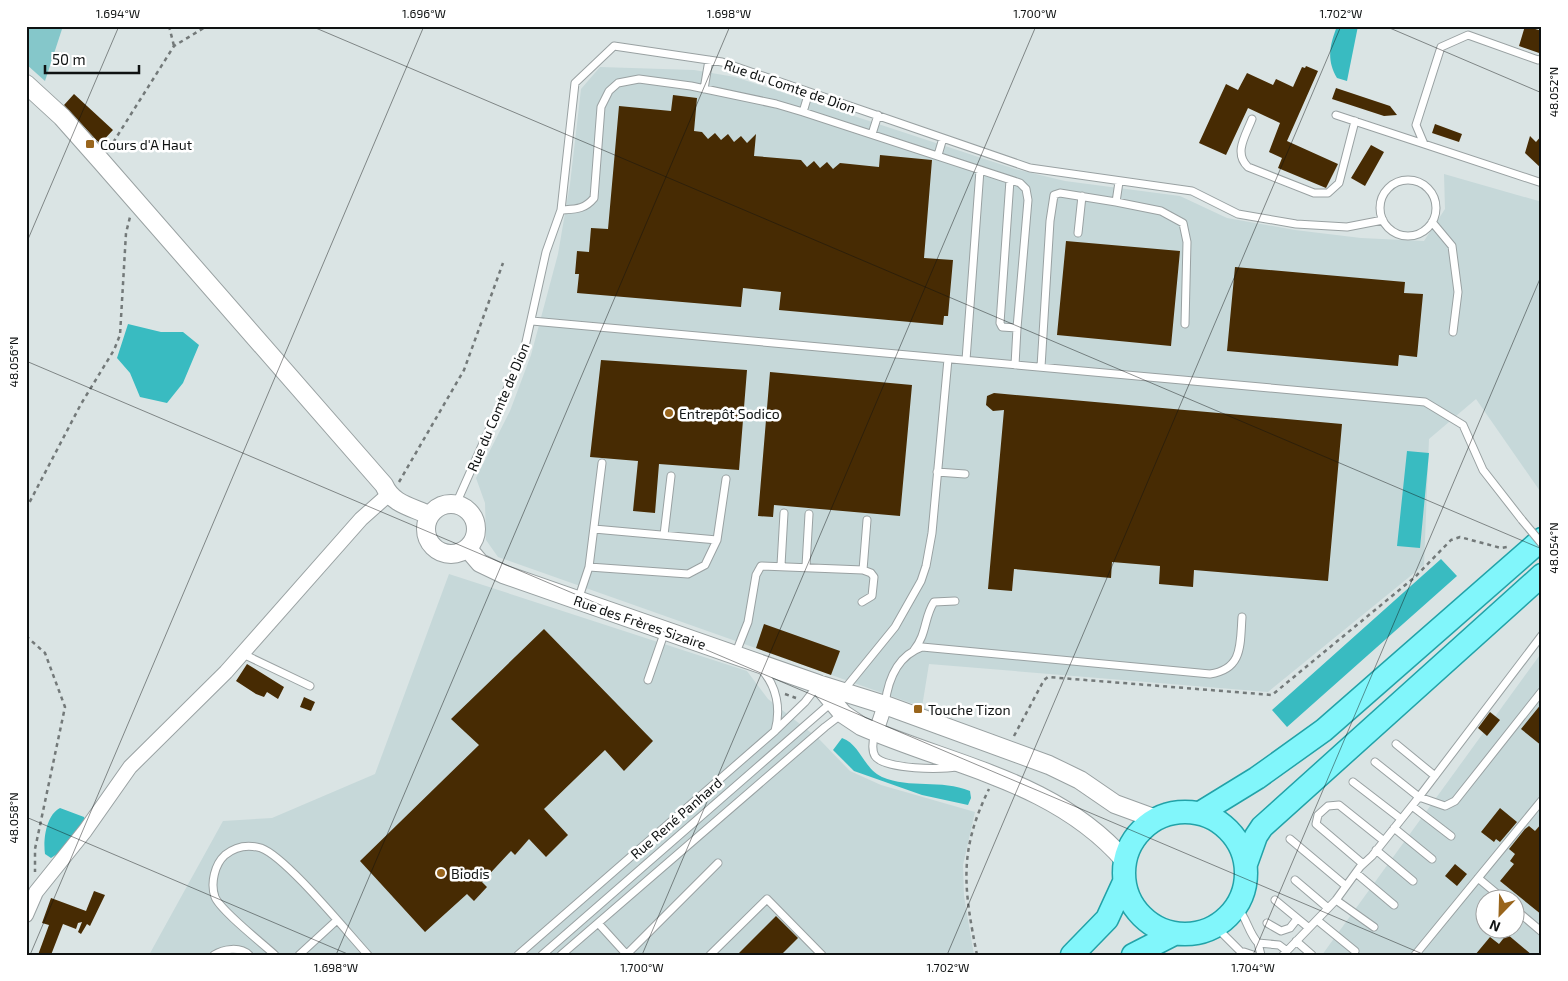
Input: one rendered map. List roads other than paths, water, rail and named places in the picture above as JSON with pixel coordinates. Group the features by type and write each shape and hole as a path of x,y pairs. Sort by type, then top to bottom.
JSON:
{"main road":[{"path":"1200,813 1257,778 1330,725 1542,539"},
{"path":"1125,871 1128,896 1136,910 1153,925 1174,934 1188,935 1216,927 1237,906 1244,893 1246,864 1256,836 1262,827 1542,574"},
{"path":"1072,955 1107,919 1125,871 1131,844 1156,819 1178,812 1200,813 1226,827 1243,850 1246,864"},
{"path":"1133,955 1174,934"}],"street":[{"path":"26,84 62,118 101,161 377,478 388,495 395,500 430,515"},
{"path":"26,915 36,892 85,831 130,767 243,654 361,519 388,495"},
{"path":"456,504 469,510 476,523 476,537 468,549 454,555 440,553 429,543 425,529 430,515 441,506 456,504"},
{"name":"Rue des Frères Sizaire","path":"468,549 480,563 496,570 818,684"},
{"path":"818,684 840,702 861,726 996,774 1040,795 1075,817 1106,841 1125,871"},
{"path":"840,702 885,705 1007,749 1068,773 1115,804 1156,819"},
{"path":"876,732 885,705"}],"lane":[{"path":"1424,144 1416,126 1441,47 1468,35 1538,60 1542,59"},
{"name":"Rue du Comte de Dion","path":"456,504 524,351 546,252 561,210 575,83 614,46 722,62 1030,168 1192,191 1238,214 1296,224 1347,227 1383,220"},
{"path":"704,89 709,60"},
{"path":"561,210 579,210 588,205 594,198 601,107 609,91 618,83 639,79 704,89 776,104 938,155 1020,183 1026,189 1028,200 1015,365"},
{"path":"802,112 809,92"},
{"path":"872,134 878,115"},
{"path":"1336,115 1542,184"},
{"path":"1252,119 1239,152 1242,161 1248,167 1314,193 1328,193 1339,183 1355,121"},
{"path":"938,155 943,138"},
{"path":"966,360 980,170"},
{"path":"1010,180 1000,323 1002,327 1018,328"},
{"path":"1409,180 1419,182 1433,194 1436,213 1432,222 1420,233 1412,236 1395,232 1383,220 1380,211 1385,192 1391,185 1409,180"},
{"path":"1116,202 1119,182"},
{"path":"1040,367 1050,221 1054,195 1060,193 1161,211 1183,223 1187,242 1184,324"},
{"path":"1078,233 1082,196"},
{"path":"1432,222 1452,246 1458,292 1454,332"},
{"path":"532,321 1425,402 1463,425 1483,470 1542,544"},
{"path":"542,955 840,702 895,627 921,581 929,552 948,359"},
{"path":"578,600 589,567 602,463"},
{"path":"937,472 965,474"},
{"path":"664,536 671,476"},
{"path":"589,567 688,574 705,565 717,540 726,479"},
{"path":"781,565 784,513"},
{"path":"806,566 809,514"},
{"path":"863,570 867,520"},
{"path":"594,529 717,540"},
{"path":"734,655 748,622 757,571 761,566 781,565 863,570 871,573 874,578 872,596 862,602"},
{"path":"914,650 924,633 930,607 934,602 955,601"},
{"path":"885,705 892,676 904,656 922,647 1210,674 1224,672 1234,664 1238,654 1242,617"},
{"path":"648,680 665,631"},
{"path":"1258,943 1279,945 1285,953 1336,900 1363,864 1436,776 1542,635"},
{"path":"243,654 310,686"},
{"path":"754,662 766,675 774,689 779,718 775,731"},
{"name":"Rue René Panhard","path":"518,955 775,731 805,702 818,684"},
{"path":"1375,762 1419,797 1445,806 1454,802 1542,691"},
{"name":"Rue René Panhard","path":"561,955 818,733 840,702"},
{"path":"876,732 872,748 875,756 882,762 901,766 950,769 968,764"},
{"path":"1396,744 1436,776"},
{"path":"1353,782 1401,819"},
{"path":"1415,955 1542,800"},
{"path":"1363,864 1316,824 1318,815 1328,806 1339,805 1384,841"},
{"path":"1412,806 1451,836"},
{"path":"1394,828 1432,859"},
{"path":"1290,839 1346,886"},
{"path":"275,955 215,898 213,883 216,868 224,856 236,847 249,846 272,854 368,955"},
{"path":"1376,850 1413,881"},
{"path":"598,923 626,954 718,863"},
{"path":"1356,873 1394,905"},
{"path":"1478,878 1490,888"},
{"path":"1295,880 1328,908"},
{"path":"710,955 767,899 822,955"},
{"path":"1275,900 1309,928"},
{"path":"1336,900 1374,927"},
{"path":"1237,906 1244,915 1250,934 1258,943 1261,955"},
{"path":"1526,918 1542,932"},
{"path":"1267,922 1281,931 1290,928 1298,919"},
{"path":"299,955 336,920"},
{"path":"1317,920 1355,951"},
{"path":"1216,927 1244,953 1253,955"},
{"path":"1296,941 1312,955"},
{"path":"214,955 233,949 246,952 248,955"}],"place":[{"name":"Cours d'A Haut","path":"90,144"},
{"name":"Entrepôt Sodico","path":"669,413"},
{"name":"Touche Tizon","path":"918,709"},
{"name":"Biodis","path":"441,873"}]}
